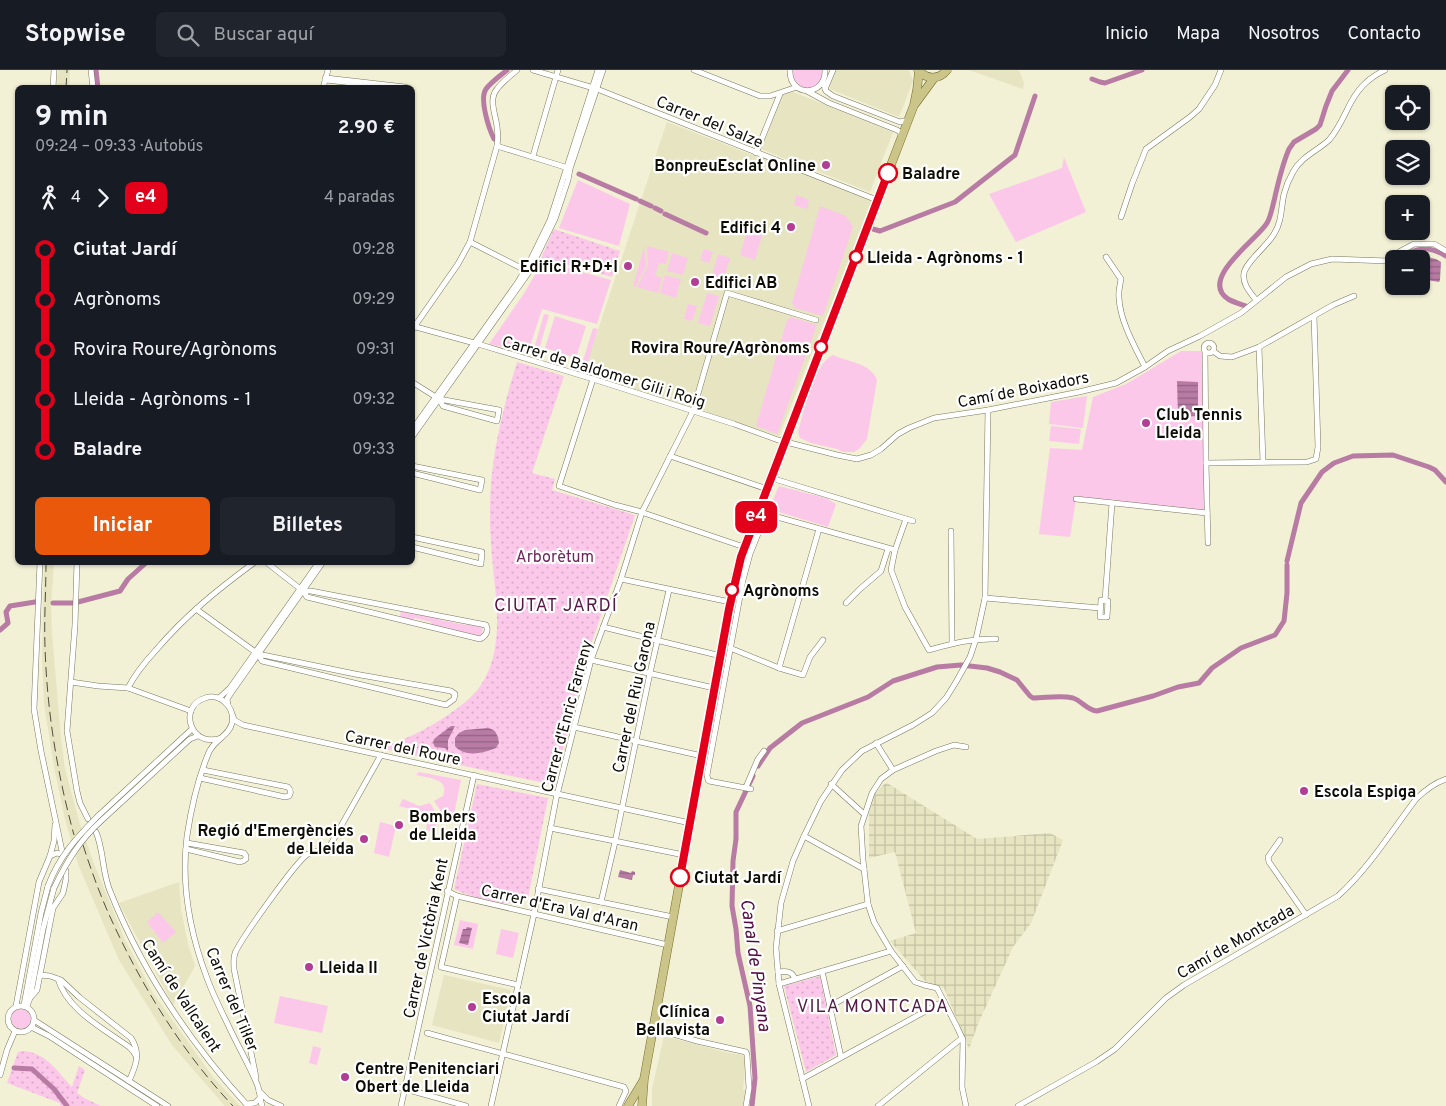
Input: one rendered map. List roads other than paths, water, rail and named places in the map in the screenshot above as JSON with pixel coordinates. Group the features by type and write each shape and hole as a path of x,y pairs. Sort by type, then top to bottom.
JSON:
{"main road":[{"path":"914,105 934,78 942,75 947,70"},
{"path":"642,1106 644,1079 653,1028 699,770 706,758 714,688 736,575 748,549 762,512 767,488 914,105 918,71 934,78"},
{"path":"628,1106 644,1079"}],"street":[{"path":"53,85 54,70"},
{"path":"91,70 93,85"},
{"path":"325,85 328,70"},
{"path":"415,328 458,264 470,242 497,146 497,125 493,108 495,90 517,70"},
{"name":"Carrer del Salze","path":"533,70 594,88 877,200"},
{"path":"532,156 558,70"},
{"path":"415,426 527,271 550,220 594,88 598,70"},
{"path":"594,88 603,70"},
{"path":"694,70 760,96 780,94 797,87"},
{"path":"790,70 790,78 797,87 829,103 897,130 902,136"},
{"path":"807,91 816,89 823,82 825,70"},
{"path":"825,89 833,70"},
{"path":"1121,217 1133,179 1146,149 1200,109 1215,84 1220,70"},
{"path":"1256,300 1246,285 1245,270 1276,231 1285,191 1295,168 1303,159 1327,142 1332,136 1362,85 1385,70"},
{"path":"326,79 379,85"},
{"path":"823,82 825,89 833,96 900,122 908,120"},
{"path":"756,153 780,94"},
{"path":"858,114 863,108"},
{"path":"497,146 568,168"},
{"path":"470,242 527,271"},
{"name":"Camí de Boixadors","path":"785,442 857,459 871,455 898,434 934,418 988,410 1116,383 1145,367 1168,351 1200,336 1241,312 1286,277 1311,264 1332,258 1388,261 1399,252 1414,244 1434,244 1446,251"},
{"path":"1106,257 1121,279 1119,299 1125,324 1145,367"},
{"name":"Carrer d'Enric Farreny","path":"491,1106 534,914 550,828 591,660 621,578 642,512 693,411 727,292 816,320"},
{"path":"1213,351 1220,356 1232,357 1259,347 1354,296"},
{"path":"1206,463 1307,462 1316,459 1318,447 1314,316"},
{"name":"Carrer de Baldomer Gili i Roig","path":"415,329 476,344 594,379 785,442"},
{"path":"1200,336 1206,344"},
{"path":"1206,344 1210,343 1213,345 1213,351"},
{"path":"1206,344 1204,349 1208,543"},
{"path":"1259,347 1262,462"},
{"path":"1205,352 1210,353 1213,351"},
{"path":"594,379 559,486 614,505 642,512 748,549 730,648 706,758 708,780 749,788 758,759 764,751"},
{"path":"415,384 437,398 443,406 497,420 499,410 437,398"},
{"path":"415,432 437,398"},
{"path":"810,1106 779,984 776,948 781,903 792,861 831,784 859,753 913,726 932,713 946,698 965,666 976,639 985,598 988,410"},
{"path":"670,456 767,488"},
{"path":"415,467 482,480 480,490 415,474"},
{"path":"771,478 914,521"},
{"path":"1076,499 1207,513"},
{"path":"1105,601 1101,600 1100,617 1107,618 1108,601 1105,601 1112,503"},
{"path":"762,512 895,550"},
{"path":"906,519 895,550 891,570 905,607 929,650 976,639 996,639"},
{"path":"779,668 819,529"},
{"path":"951,531 952,644"},
{"path":"415,538 482,552 481,564 415,548"},
{"path":"420,549 422,539"},
{"path":"846,603 881,571 888,549"},
{"path":"40,565 34,709 61,852 50,856"},
{"path":"77,565 67,722 77,791 80,803 88,819"},
{"path":"128,688 152,654 175,628 210,596 251,565"},
{"path":"270,565 307,597 480,639 486,633 486,625 301,590"},
{"path":"243,726 234,720 227,699 317,565"},
{"path":"301,590 321,565"},
{"path":"621,578 730,602"},
{"name":"Carrer del Riu Garona","path":"601,902 669,590"},
{"path":"985,598 1100,608"},
{"path":"393,617 395,607"},
{"path":"196,609 257,653 262,661 446,705 454,699 455,694 451,691 355,674 257,653"},
{"path":"603,627 720,656"},
{"path":"723,641 734,627"},
{"path":"730,648 779,668 803,675 810,657 823,640"},
{"path":"219,698 227,691 257,653"},
{"path":"591,660 714,688"},
{"path":"353,682 355,674"},
{"path":"71,682 128,688 191,711"},
{"path":"228,705 219,698 213,697 200,700 191,711 192,730 198,736 205,739 221,738 231,728 233,715"},
{"name":"Carrer del Roure","path":"231,728 243,726 474,775 690,824"},
{"path":"574,727 706,758"},
{"path":"100,818 192,730"},
{"path":"25,1006 40,913 61,858 76,838 185,743 198,736"},
{"name":"Carrer del Til·ler","path":"221,738 214,743 209,752 200,778 191,816 186,849 187,899 197,949 207,980 258,1087 261,1102"},
{"path":"205,739 209,752"},
{"path":"876,743 893,770"},
{"path":"964,1105 962,1072 964,1048 962,1038 937,988 916,982 891,951 874,922 868,904 861,826 876,786 893,770 954,745 966,747"},
{"path":"281,1106 268,1100 258,1087 234,969 234,956 245,936 302,858 316,851 327,851 381,755"},
{"path":"200,778 285,797 290,794 288,787 203,770"},
{"name":"Carrer de Victòria Kent","path":"402,1106 474,775"},
{"name":"Camí de Montcada","path":"1018,1106 1096,1062 1115,1049 1166,998 1184,985 1338,896 1367,866 1416,799 1424,791 1446,779"},
{"path":"831,784 864,814"},
{"path":"16,1006 25,1006 33,1012 34,1020 31,1027 24,1032 15,1030 9,1024 8,1016 9,1012 16,1006 39,882 50,856 55,834 54,815"},
{"path":"550,828 684,855"},
{"name":"Camí de Vallcalent","path":"96,832 107,885 127,930 151,976 191,1038 247,1105 261,1102"},
{"path":"804,836 864,869"},
{"path":"1280,840 1268,857 1268,862 1306,915"},
{"path":"186,849 240,862 246,859 244,853 187,843"},
{"path":"25,1006 37,990 53,908 63,893 66,870"},
{"path":"30,998 51,887"},
{"path":"538,889 673,917"},
{"name":"Carrer d'Era Val d'Aran","path":"448,891 457,896 668,945"},
{"name":"Carrer de Victòria Kent","path":"457,896 441,967 518,985"},
{"path":"777,931 868,904"},
{"path":"779,984 891,951"},
{"path":"830,1006 903,966"},
{"path":"822,971 841,1057"},
{"path":"778,972 792,973 795,979"},
{"path":"40,975 58,979 128,1035 136,1049 137,1060 129,1081"},
{"path":"58,979 66,995 77,1008 128,1047 137,1060"},
{"path":"802,1079 944,1002"},
{"path":"34,1020 168,1106"},
{"path":"31,1027 49,1036 157,1106"},
{"path":"653,1028 697,1041 746,1052 749,1080 746,1106"},
{"path":"0,1075 15,1030"},
{"path":"427,1033 624,1087 626,1092 619,1106"},
{"path":"878,1106 962,1038"},
{"path":"398,1087 466,1106"},
{"path":"261,1102 281,1106"},
{"path":"266,1106 281,1106"}],"waterway":[{"name":"Canal de Pinyana","path":"96,70 98,85"},
{"name":"Canal de Pinyana","path":"494,139 484,107 484,94 490,84 507,70"},
{"name":"Canal de Pinyana","path":"1092,79 1105,83 1142,70"},
{"name":"Canal de Pinyana","path":"1246,306 1228,299 1221,291 1220,281 1225,270 1233,260 1267,223 1289,149 1294,142 1320,125 1332,91 1348,70"},
{"name":"Canal de Pinyana","path":"873,229 880,231 955,202 1015,155 1035,96"},
{"name":"Canal de Pinyana","path":"579,174 636,199"},
{"name":"Canal de Pinyana","path":"640,201 651,206"},
{"name":"Canal de Pinyana","path":"655,208 661,211"},
{"name":"Canal de Pinyana","path":"665,214 706,233"},
{"name":"Canal de Pinyana","path":"1417,250 1433,250 1446,256"},
{"name":"Canal de Pinyana","path":"1287,561 1301,503 1322,472 1334,463 1353,456 1393,455 1435,470 1446,482"},
{"name":"Canal de Pinyana","path":"78,602 120,591 128,579 144,565"},
{"name":"Canal de Pinyana","path":"758,766 770,748 802,723 868,697 893,681 937,667 961,665 987,668 1017,680 1033,698 1073,698 1090,709 1097,711 1153,696 1178,687 1199,683 1212,668 1241,648 1275,635 1284,621 1287,565"},
{"name":"Canal de Pinyana","path":"0,630 8,623 6,612 10,606 35,602"},
{"name":"Canal de Pinyana","path":"53,603 73,603"},
{"name":"Canal de Pinyana","path":"752,1106 755,1078 750,1006 738,953 732,906 736,812 753,776"},
{"name":"Canal de Pinyana","path":"14,1068 32,1069 54,1089 67,1106"}],"railway":[{"path":"66,85 67,70"},
{"path":"46,565 45,636 48,695 58,765 74,835"},
{"path":"83,845 107,910 132,962 178,1038 195,1062 233,1106"}],"place":[{"name":"BonpreuEsclat Online","path":"826,165"},
{"name":"Baladre","path":"888,173"},
{"name":"Edifici 4","path":"791,227"},
{"name":"Lleida - Agrònoms - 1","path":"856,257"},
{"name":"Edifici R+D+I","path":"628,266"},
{"name":"Edifici AB","path":"695,282"},
{"name":"Rovira Roure/Agrònoms","path":"821,347"},
{"name":"Club Tennis Lleida","path":"1146,423"},
{"name":"Agrònoms","path":"732,590"},
{"name":"Escola Espiga","path":"1304,791"},
{"name":"Bombers de Lleida","path":"399,825"},
{"name":"Regió d'Emergències de Lleida","path":"364,839"},
{"name":"Ciutat Jardí","path":"680,877"},
{"name":"Lleida II","path":"309,967"},
{"name":"Escola Ciutat Jardí","path":"472,1007"},
{"name":"Clínica Bellavista","path":"720,1020"},
{"name":"Centre Penitenciari Obert de Lleida","path":"345,1077"}],"district":[{"name":"CIUTAT JARDÍ","path":"556,605"},
{"name":"VILA MONTCADA","path":"873,1006"}],"park label":[{"name":"Arborètum","path":"555,556"}]}
